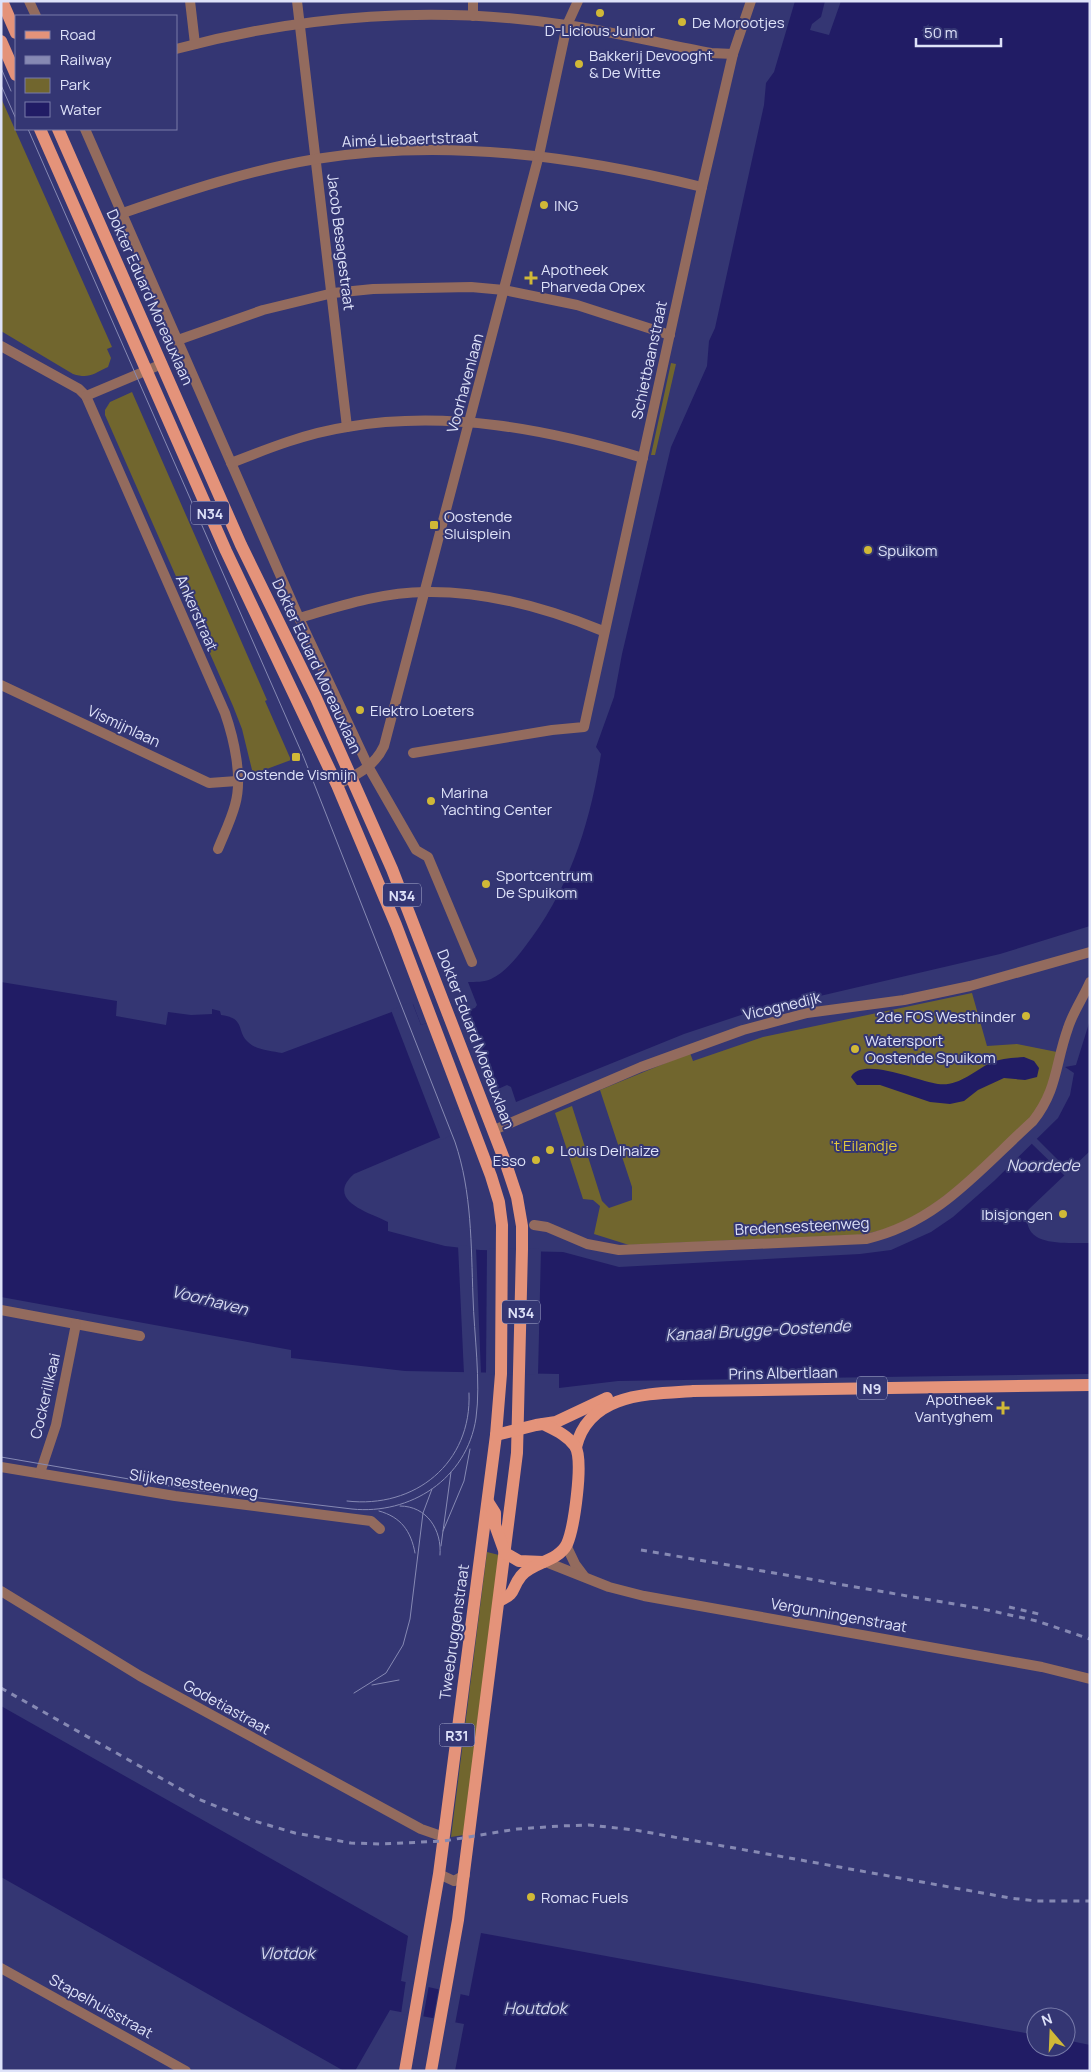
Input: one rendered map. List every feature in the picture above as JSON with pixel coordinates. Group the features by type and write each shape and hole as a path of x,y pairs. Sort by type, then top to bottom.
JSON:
{"main road":[{"path":"2,1 15,31"},
{"path":"1,41 15,73"},
{"name":"Dokter Eduard Moreauxlaan","path":"40,130 226,551 337,785 392,916 465,1106 496,1190 502,1224"},
{"name":"Dokter Eduard Moreauxlaan","path":"58,130 241,545 297,657 395,877 494,1130 528,1226"},
{"name":"Tweebruggenstraat","path":"405,2071 439,1874 496,1434 501,1374 502,1224"},
{"name":"N34","path":"519,1428 522,1249 528,1226"},
{"name":"Prins Albertlaan","path":"496,1434 562,1420 612,1396 627,1398 694,1391 1090,1385"},
{"name":"Prins Albertlaan","path":"576,1447 582,1428 590,1416 598,1410 627,1398"},
{"path":"543,1424 565,1436 576,1447"},
{"name":"R31","path":"431,2071 442,2022 464,1875 519,1428"},
{"name":"N9","path":"566,1545 579,1472 576,1447"},
{"path":"488,1502 495,1513 494,1525 505,1553 519,1561 546,1562"},
{"path":"499,1601 512,1595 521,1576 532,1568 546,1562 566,1545"}],"street":[{"path":"29,1 36,15"},
{"path":"190,1 196,44"},
{"name":"Jacob Besagestraat","path":"297,1 348,426"},
{"path":"473,1 473,16"},
{"name":"Voorhavenlaan","path":"369,768 378,758 384,746 504,290 538,155 567,25 578,1"},
{"name":"Schietbaanstraat","path":"413,753 552,730 584,727 603,631 702,187 733,54 751,1"},
{"path":"178,48 299,24 376,17 473,16 567,25 711,53 733,54"},
{"name":"Dokter Eduard Moreauxlaan","path":"85,130 299,618 369,768"},
{"name":"Aimé Liebaertstraat","path":"123,213 207,185 270,168 354,154 415,151 470,151 538,155 626,168 702,187"},
{"path":"178,340 262,310 333,293 373,289 471,287 504,290 577,305 670,334"},
{"path":"1,346 79,389 86,396 162,364"},
{"name":"Ankerstraat","path":"86,396 227,720 235,748 236,804 218,849"},
{"path":"231,463 270,447 348,426 385,422 470,422 545,431 643,458"},
{"path":"299,618 365,600 425,592 494,598 534,606 570,617 603,631"},
{"name":"Vismijnlaan","path":"1,685 209,783 237,781"},
{"path":"337,785 369,768 416,850 428,857 472,962"},
{"name":"Vicognedijk","path":"494,1130 640,1067 743,1030 807,1013 904,1000 970,986 1090,952"},
{"name":"Bredensesteenweg","path":"528,1226 547,1226 562,1235 587,1244 619,1250 866,1240 887,1235 909,1226 933,1212 955,1194 1033,1121 1042,1109 1054,1083 1068,1028 1090,982"},
{"path":"1,1310 140,1336"},
{"name":"Cockerillkaai","path":"40,1473 56,1425 76,1324"},
{"name":"Slijkensesteenweg","path":"1,1467 175,1496 371,1520 380,1529"},
{"path":"566,1545 575,1564 585,1577"},
{"name":"Vergunningenstraat","path":"546,1562 609,1587 644,1596 1042,1667 1090,1679"},
{"name":"Godetiastraat","path":"1,1591 148,1680 420,1829 444,1837"},
{"path":"439,1874 454,1881 464,1875"},
{"name":"Stapelhuisstraat","path":"1,1968 186,2071"}],"green space":[{"path":"1,98 112,347 107,349 111,358 108,367 91,375 73,374 1,331"},
{"path":"671,363 676,364 655,455 651,455"},
{"path":"132,392 267,700 265,701 291,760 253,774 242,729 233,706 105,415 105,410 110,402"},
{"name":"'t Eilandje","path":"972,993 987,1046 1017,1044 1057,1052 1043,1099 1028,1122 954,1189 918,1214 879,1231 858,1235 629,1245 594,1234 600,1206 593,1200 583,1199 555,1113 572,1106 602,1201 609,1208 632,1200 632,1187 600,1090 690,1053 693,1061 763,1037"},
{"path":"487,1552 499,1555 464,1835 451,1837"}],"water":[{"name":"Spuikom","path":"795,1 825,1 821,17 812,24 810,30 829,35 841,1 1090,1 1090,926 1000,954 747,1013 684,1034 516,1102 511,1087 507,1085 453,1109 458,1130 354,1174 346,1183 344,1192 347,1199 353,1205 388,1222 388,1231 445,1246 480,1250 563,1252 619,1267 860,1254 891,1250 931,1232 953,1217 994,1181 1058,1118 1070,1095 1074,1073 1065,1067 1076,1065 1090,1020 1090,1151 1028,1210 1027,1223 1031,1231 1047,1241 1090,1243 1090,1374 618,1381 559,1388 559,1374 405,1371 291,1358 291,1350 1,1297 1,982 117,1001 116,1016 166,1025 168,1012 191,1015 212,1014 212,1009 220,1011 221,1015 234,1019 237,1022 244,1038 251,1045 264,1050 282,1053 413,1004 421,1025 475,1008 477,1005 468,982 486,981 501,973 517,957 540,926 565,880 584,831 591,806 601,754 596,747 614,697 622,654 671,447 707,366 709,341 715,328 764,105 766,83 774,72"},
{"path":"1024,1057 1034,1061 1039,1068 1037,1077 1025,1080 1004,1078 978,1090 964,1101 950,1104 930,1102 880,1085 857,1085 851,1077 857,1071 879,1069 938,1084 945,1084 966,1078 994,1061"},
{"path":"1,1706 408,1936 401,1981 469,1996 481,1933 1026,2033 1026,2057 1076,2057 1076,2042 1090,2045 1090,2071 455,2071 464,2024 390,2010 355,2071 344,2071 1,1877"}],"pier":[{"path":"412,1002 421,1025 466,1008 499,1092 454,1109 461,1131 441,1140 391,1010"},
{"path":"1035,1137 1071,1173 1066,1177 1030,1142"},
{"path":"458,1245 476,1247 481,1374 464,1374"},
{"path":"487,1248 541,1249 538,1375 486,1374"},
{"path":"406,1980 429,1985 423,2018 401,2014"},
{"path":"439,1987 461,1992 455,2024 433,2020"}],"tram line":[{"path":"1,68 11,91"},
{"path":"1,85 15,117"},
{"path":"1,1457 193,1490 352,1509 374,1509 395,1506 414,1499 432,1489 448,1475 461,1459 470,1440 476,1418 478,1389 470,1219 465,1180 455,1142 304,758 28,130"},
{"path":"347,1501 372,1502 395,1497 416,1489 435,1476 450,1460 461,1441 467,1418 469,1393"},
{"path":"443,1531 464,1481 470,1449"},
{"path":"441,1546 451,1472"},
{"path":"354,1693 386,1673 403,1645 410,1619 423,1513 432,1489"},
{"path":"400,1506 418,1510 431,1521 438,1537 440,1555"},
{"path":"379,1511 393,1517 404,1526 411,1538 415,1553"},
{"path":"372,1685 399,1680"}],"railway":[{"path":"641,1550 983,1609 1037,1621 1090,1639"},
{"path":"1009,1607 1043,1615"},
{"path":"1,1688 198,1799 251,1820 295,1833 351,1843 381,1844 444,1841 517,1829 589,1825 635,1830 1010,1898 1037,1901 1090,1901"}],"place":[{"name":"D-Licious Junior","path":"600,13"},
{"name":"De Morootjes","path":"682,22"},
{"name":"Bakkerij Devooght & De Witte","path":"579,64"},
{"name":"ING","path":"544,205"},
{"name":"Apotheek Pharveda Opex","path":"531,278"},
{"name":"Oostende Sluisplein","path":"434,525"},
{"name":"Spuikom","path":"868,550"},
{"name":"Elektro Loeters","path":"360,710"},
{"name":"Oostende Vismijn","path":"296,757"},
{"name":"Marina Yachting Center","path":"431,801"},
{"name":"Sportcentrum De Spuikom","path":"486,884"},
{"name":"2de FOS Westhinder","path":"1026,1016"},
{"name":"Watersport Oostende Spuikom","path":"855,1049"},
{"name":"Louis Delhaize","path":"550,1150"},
{"name":"Esso","path":"536,1160"},
{"name":"Ibisjongen","path":"1063,1214"},
{"name":"Apotheek Vantyghem","path":"1003,1408"},
{"name":"Romac Fuels","path":"531,1897"}],"water label":[{"name":"Noordede","path":"1043,1165"},
{"name":"Voorhaven","path":"210,1300"},
{"name":"Kanaal Brugge-Oostende","path":"758,1330"},
{"name":"Vlotdok","path":"287,1953"},
{"name":"Houtdok","path":"535,2008"}]}
